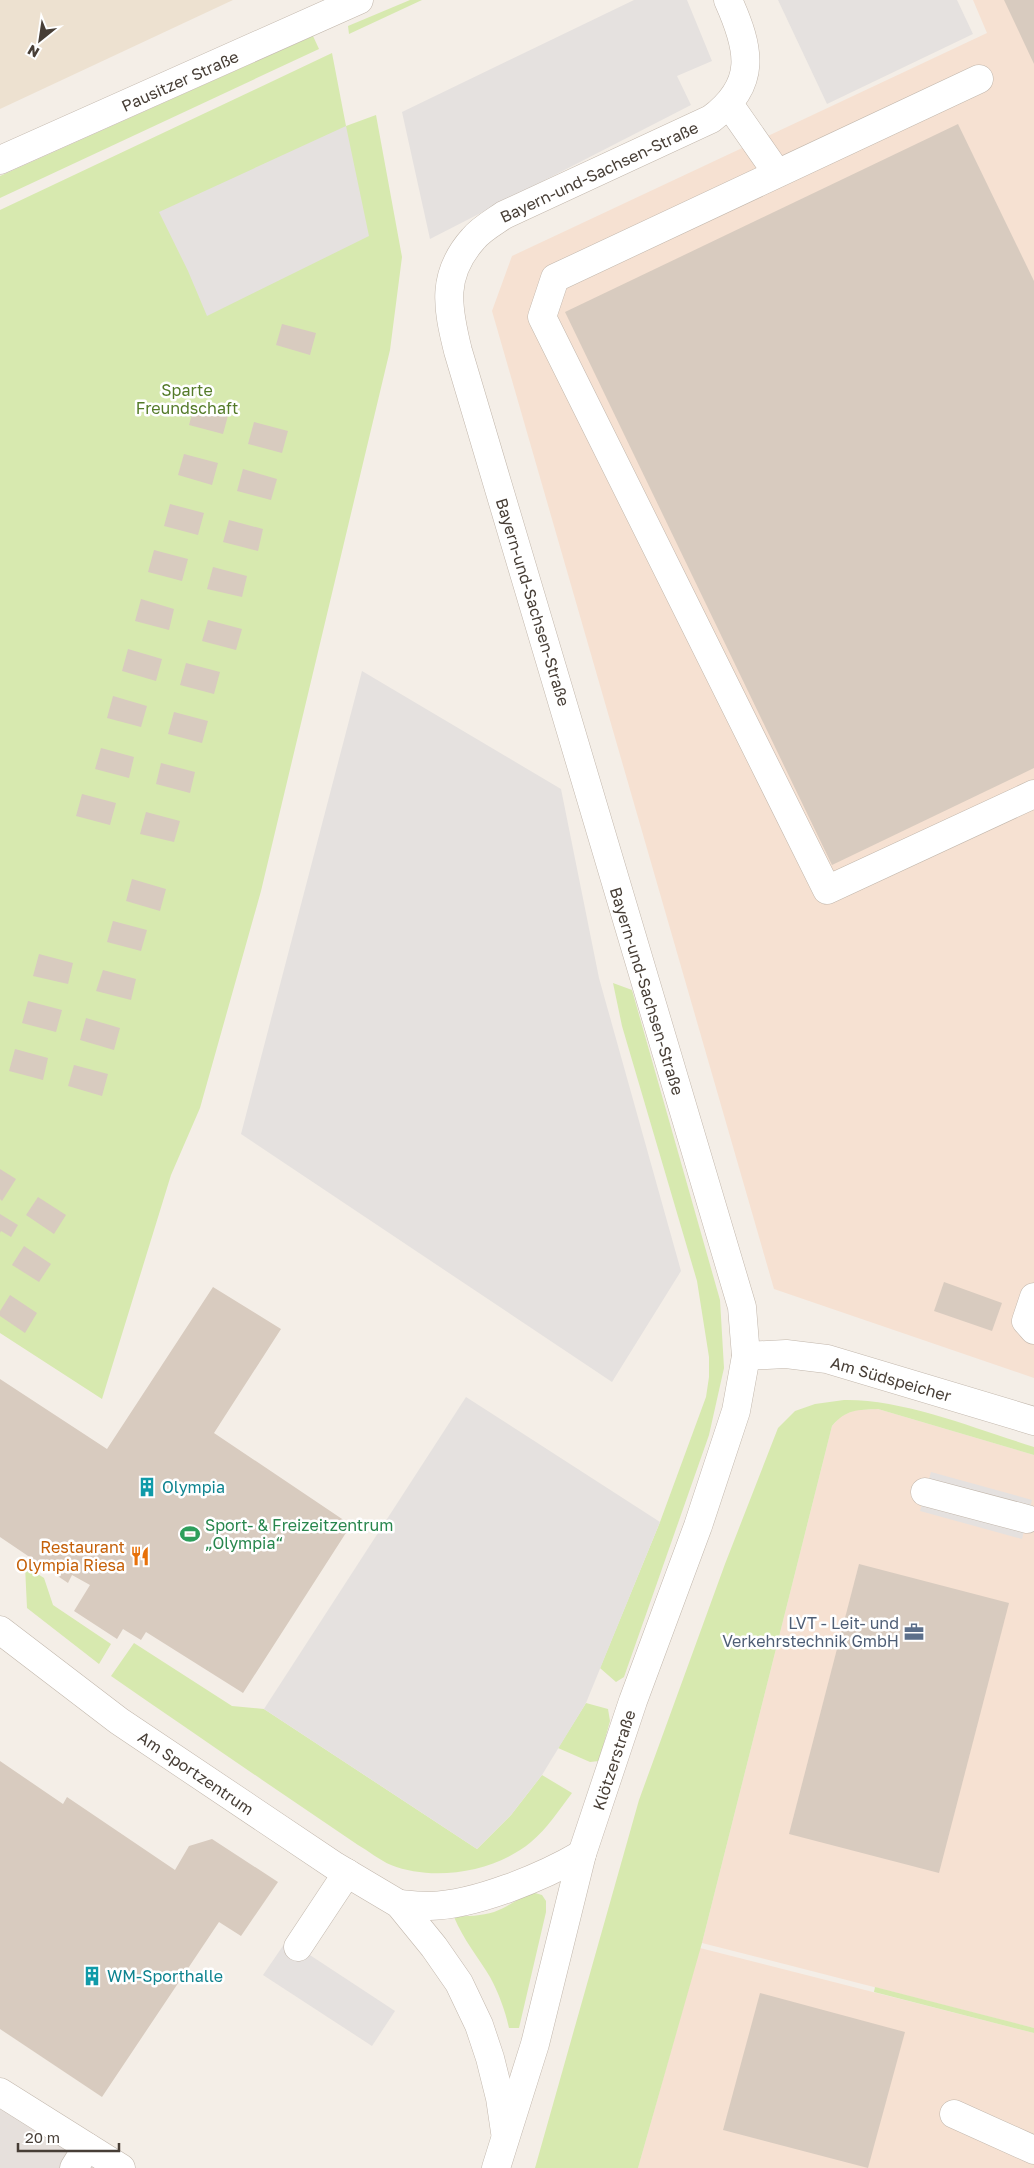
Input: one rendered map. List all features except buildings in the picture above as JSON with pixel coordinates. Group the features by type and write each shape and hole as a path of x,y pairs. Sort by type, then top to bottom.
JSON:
{"street":[{"name":"Pausitzer Straße","path":"0,160 327,7 359,0"},
{"name":"Bayern-und-Sachsen-Straße","path":"728,0 746,48 745,76 738,93 729,104 711,119 504,215 474,237 466,249 456,265 449,283 448,304 458,350 742,1307 746,1356"},
{"path":"979,79 555,278 542,317 827,890 1034,794"},
{"path":"729,104 777,173"},
{"path":"1034,1296 1026,1321 1034,1330"},
{"name":"Am Südspeicher","path":"746,1356 786,1354 827,1360 1034,1421"},
{"name":"Klötzerstraße","path":"496,2168 535,2044 582,1854 633,1701 698,1526 736,1411 746,1356"},
{"path":"925,1492 1027,1519"},
{"name":"Am Sportzentrum","path":"0,1630 119,1721 347,1873 399,1904 434,1947 459,1983 479,2025 498,2090 506,2138"},
{"name":"Am Sportzentrum","path":"399,1904 439,1905 492,1894 558,1868 582,1854"},
{"path":"298,1947 347,1873"},
{"path":"0,2092 81,2158 121,2168"},
{"path":"954,2114 1034,2150"}],"shaded area":[{"path":"0,0 233,0 0,109"},
{"path":"634,0 687,0 712,61 677,76 691,105 430,239 402,112"},
{"path":"778,0 957,0 973,34 827,104"},
{"path":"973,0 1034,0 1034,1378 774,1289 492,311 512,256 987,33"},
{"path":"346,126 369,236 207,316 188,271 159,212"},
{"path":"362,671 561,789 599,978 681,1271 612,1382 241,1134"},
{"path":"466,1397 660,1522 586,1703 542,1775 511,1815 477,1849 264,1709"},
{"path":"878,1409 1034,1455 1034,2028 702,1943 832,1426 841,1416 855,1410"},
{"path":"931,1472 1032,1500 1022,1539 920,1511"},
{"path":"287,1940 395,2011 372,2046 263,1975"},
{"path":"700,1948 1034,2033 1034,2168 638,2168"},
{"path":"0,2108 95,2168 0,2168"}],"green space":[{"path":"410,0 422,0 349,34 348,26"},
{"path":"313,36 319,49 0,198 0,176"},
{"name":"Sparte Freundschaft","path":"332,53 346,126 376,115 402,257 390,350 261,891 200,1108 171,1175 102,1399 0,1333 0,210"},
{"path":"613,983 632,990 720,1300 724,1368 709,1435 624,1677 616,1682 600,1668 660,1522 706,1397 709,1357 697,1281 622,1026"},
{"path":"844,1400 891,1404 940,1416 1034,1447 1034,1455 878,1409 858,1410 847,1413 832,1426 702,1943 638,2168 535,2168 639,1800 725,1564 778,1428 795,1411 815,1404"},
{"path":"25,1566 44,1578 53,1605 111,1644 99,1664 27,1608"},
{"path":"134,1643 232,1706 264,1709 477,1849 511,1815 542,1775 572,1793 537,1837 500,1861 464,1871 445,1873 426,1873 391,1865 235,1762 111,1676"},
{"path":"586,1703 608,1709 610,1721 599,1761 590,1762 558,1748"},
{"path":"535,1893 542,1895 546,1901 546,1912 519,2028 509,2028 504,2008 493,1983 454,1917 494,1912"},
{"path":"875,1987 1034,2028 1034,2033 874,1992"}],"place":[{"name":"Olympia","path":"147,1487"},
{"name":"Sport- & Freizeitzentrum „Olympia“","path":"190,1534"},
{"name":"Restaurant Olympia Riesa","path":"140,1556"},
{"name":"LVT - Leit- und Verkehrstechnik GmbH","path":"914,1632"},
{"name":"WM-Sporthalle","path":"92,1976"}]}
